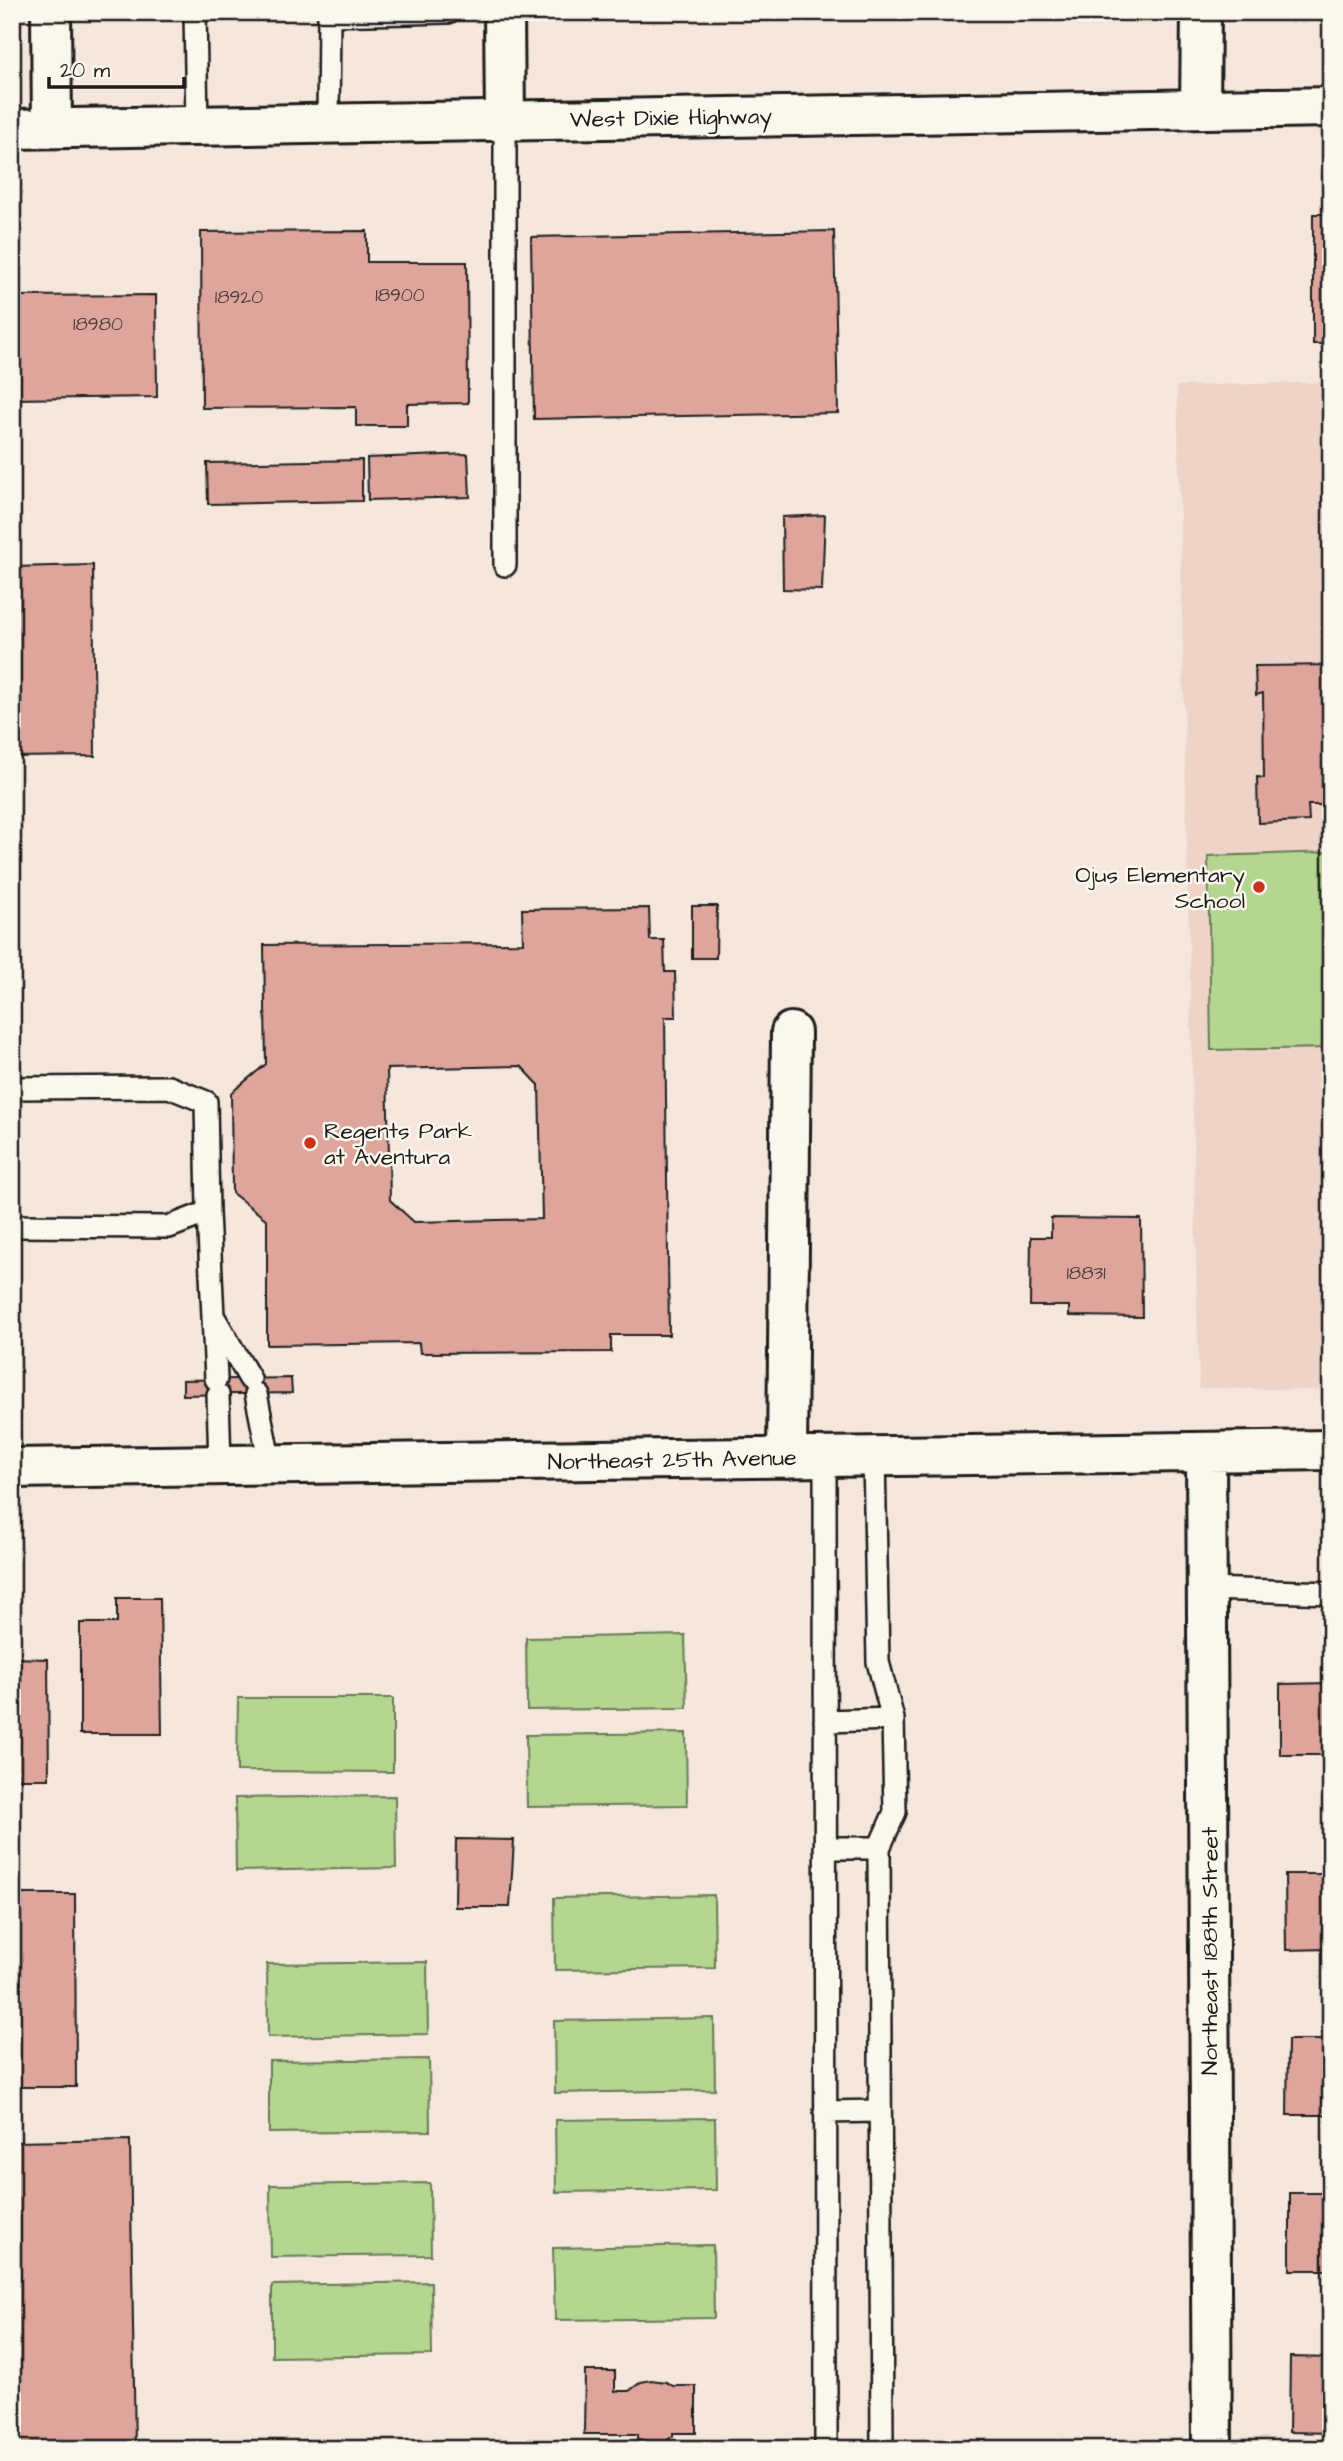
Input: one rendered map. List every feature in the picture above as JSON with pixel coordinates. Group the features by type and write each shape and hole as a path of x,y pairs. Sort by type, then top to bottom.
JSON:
{"street":[{"path":"51,12 52,128"},
{"path":"504,12 505,120"},
{"path":"1200,12 1200,109"},
{"name":"West Dixie Highway","path":"12,128 1331,107"},
{"path":"787,1458 791,1032"},
{"name":"Northeast 25th Avenue","path":"12,1468 1331,1450"},
{"name":"Northeast 188th Street","path":"1206,1453 1212,2449"}],"lane":[{"path":"195,12 197,125"},
{"path":"328,123 328,15 448,12"},
{"path":"505,120 505,565"},
{"path":"12,1088 169,1087 206,1102 208,1212 220,1465"},
{"path":"12,1226 169,1227 208,1212"},
{"path":"214,1317 253,1386 271,1464"},
{"path":"874,1457 878,1662 893,1719 895,1812 879,1848 882,2449"},
{"path":"825,1458 826,2449"},
{"path":"1207,1589 1331,1592"},
{"path":"825,1721 893,1719"},
{"path":"825,1848 879,1848"},
{"path":"825,2112 879,2111"}],"shaded area":[{"name":"Ojus Elementary School","path":"1331,382 1331,1390 1199,1388 1177,386"}],"green space":[{"path":"1331,852 1331,1048 1211,1050 1208,856"},
{"path":"685,1635 687,1708 527,1710 526,1638"},
{"path":"238,1698 393,1698 393,1772 237,1771"},
{"path":"686,1733 687,1805 527,1807 526,1735"},
{"path":"395,1796 396,1868 236,1871 235,1798"},
{"path":"714,1895 715,1968 555,1970 554,1898"},
{"path":"427,1962 428,2034 268,2037 267,1964"},
{"path":"714,2018 715,2090 555,2093 554,2021"},
{"path":"429,2059 430,2131 269,2133 269,2061"},
{"path":"715,2118 716,2190 556,2192 555,2120"},
{"path":"430,2183 431,2255 271,2257 270,2185"},
{"path":"713,2245 714,2318 555,2320 553,2248"},
{"path":"431,2282 432,2355 272,2357 272,2285"}],"building":[{"path":"1313,214 1331,214 1331,344 1313,344"},
{"path":"367,231 367,262 467,262 468,403 407,404 407,426 356,426 356,407 202,408 201,232"},
{"path":"834,231 838,413 534,419 531,237"},
{"path":"156,295 157,397 12,399 12,315 15,315 15,296"},
{"path":"468,454 470,497 368,500 367,458"},
{"path":"362,460 362,501 208,504 207,463"},
{"path":"825,515 822,590 783,589 782,517"},
{"path":"93,565 95,756 12,757 12,567"},
{"path":"1331,665 1331,805 1308,805 1309,821 1258,823 1257,777 1264,778 1263,693 1256,695 1255,666"},
{"path":"692,906 717,906 716,958 692,958"},
{"name":"Regents Park at Aventura","path":"649,908 650,940 664,940 665,972 675,972 676,1017 665,1017 669,1335 611,1335 611,1352 420,1353 419,1343 267,1345 267,1220 232,1193 231,1093 266,1064 264,945 523,943 522,909","holes":["521,1066 539,1085 542,1219 414,1222 390,1200 387,1069"]},
{"path":"1051,1218 1141,1219 1142,1317 1069,1316 1069,1306 1030,1306 1031,1237 1051,1237"},
{"path":"291,1378 292,1393 183,1395 183,1380"},
{"path":"117,1598 160,1598 162,1734 80,1734 80,1623 117,1623"},
{"path":"12,1658 48,1659 49,1779 12,1779"},
{"path":"1331,1683 1331,1755 1280,1755 1280,1684"},
{"path":"456,1839 514,1840 510,1907 455,1907"},
{"path":"1285,1874 1331,1874 1331,1949 1286,1950"},
{"path":"12,1894 75,1894 76,2087 12,2087"},
{"path":"1288,2040 1331,2040 1331,2115 1287,2115"},
{"path":"130,2140 135,2449 12,2449 12,2142"},
{"path":"1290,2193 1331,2193 1331,2270 1290,2270"},
{"path":"1290,2357 1331,2358 1331,2433 1289,2432"},
{"path":"585,2371 615,2371 615,2391 629,2391 641,2382 651,2380 673,2386 696,2386 696,2433 673,2433 666,2441 657,2443 638,2439 638,2434 584,2434"}],"place":[{"name":"Ojus Elementary School","path":"1259,887"},
{"name":"Regents Park at Aventura","path":"310,1143"}]}
